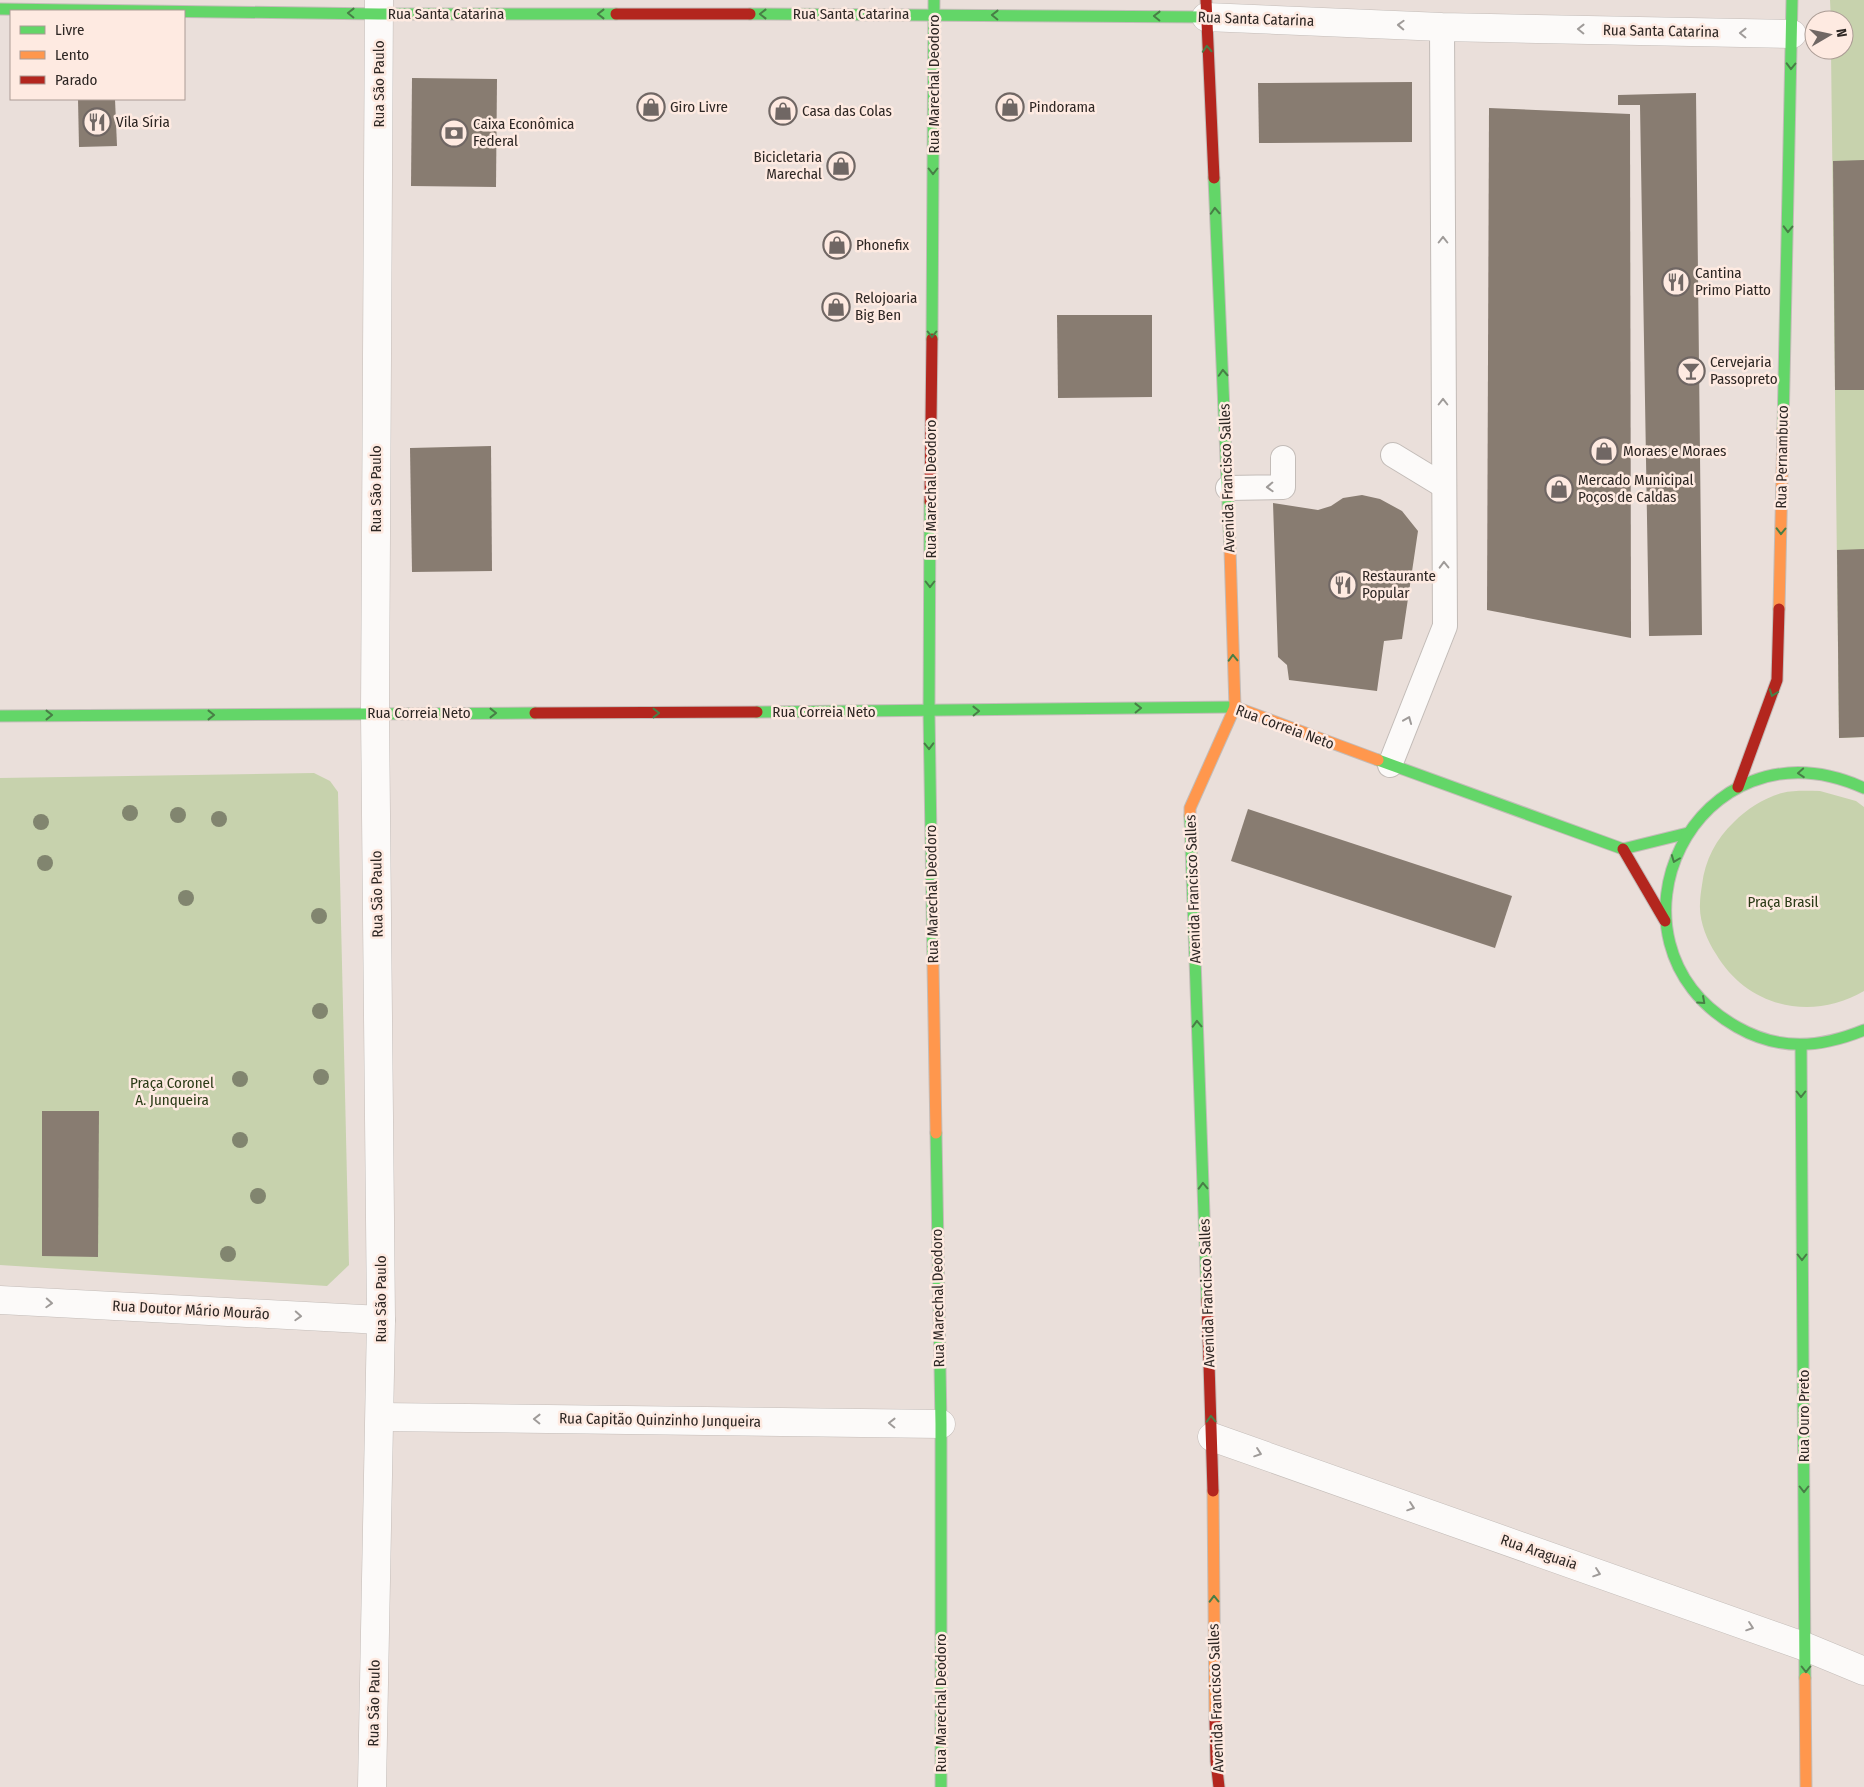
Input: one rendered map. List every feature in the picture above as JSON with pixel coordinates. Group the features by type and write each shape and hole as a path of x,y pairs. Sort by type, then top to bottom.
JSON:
{"main road":[{"name":"Rua Marechal Deodoro","path":"934,0 929,712 940,1424 941,1787"},
{"name":"Rua Pernambuco","path":"1738,787 1778,680 1792,0"},
{"name":"Rua Santa Catarina","path":"0,9 379,7 934,14 1206,8"},
{"name":"Avenida Francisco Salles","path":"1206,8 1228,488 1235,707 1190,808 1212,1437 1216,1761 1219,1787"},
{"name":"Rua Correia Neto","path":"0,716 929,712 1235,707 1623,849"},
{"path":"1864,788 1844,779 1809,772 1772,774 1738,787 1710,807 1688,833 1674,860 1667,890 1666,921 1676,960 1696,995 1725,1021 1761,1040 1801,1046 1845,1039 1864,1030"},
{"path":"1666,921 1623,849 1688,833"},
{"name":"Rua Ouro Preto","path":"1801,1046 1806,1787"}],"street":[{"name":"Rua São Paulo","path":"372,1787 381,1320 375,713 379,7"},
{"name":"Rua Santa Catarina","path":"1206,8 1442,27 1792,34"},
{"name":"Rua Doutor Mário Mourão","path":"0,1300 381,1320"},
{"name":"Rua Capitão Quinzinho Junqueira","path":"380,1417 940,1424"},
{"name":"Rua Araguaia","path":"1212,1437 1806,1646 1864,1671"}],"lane":[{"path":"1390,765 1445,626 1442,27"},
{"path":"1393,455 1444,486"},
{"path":"1228,488 1283,487 1283,458"}],"green space":[{"path":"1830,0 1864,0 1864,737 1839,738 1831,60 1854,60 1854,10 1830,10"},
{"name":"Praça Coronel A. Junqueira","path":"314,773 330,781 338,792 349,1265 327,1286 0,1265 0,778"},
{"name":"Praça Brasil","path":"1791,791 1820,791 1856,801 1864,807 1864,991 1844,1000 1823,1006 1802,1007 1782,1004 1762,997 1729,972 1713,949 1704,930 1700,910 1700,897 1703,876 1712,851 1739,817 1756,804 1775,795"}],"building":[{"name":"Caixa Econômica Federal","path":"412,78 497,79 496,187 411,186"},
{"path":"1412,82 1412,142 1259,143 1258,83"},
{"path":"1696,93 1702,635 1649,636 1640,105 1618,105 1618,95"},
{"name":"Vila Síria","path":"78,100 115,100 117,146 79,147"},
{"name":"Mercado Municipal Poços de Caldas","path":"1489,108 1630,114 1631,638 1487,610"},
{"path":"1864,160 1864,390 1835,390 1833,161"},
{"path":"1057,315 1152,315 1152,397 1058,398"},
{"path":"491,446 492,571 412,572 410,448"},
{"name":"Restaurante Popular","path":"1362,495 1380,499 1402,511 1418,531 1402,639 1384,641 1377,691 1289,680 1287,665 1278,657 1273,503 1318,510 1331,506 1343,498"},
{"path":"1864,549 1864,737 1839,738 1837,550"},
{"path":"1248,809 1512,896 1495,948 1231,861"},
{"path":"42,1111 99,1111 98,1257 42,1256"}],"traffic: fast":[{"path":"932,339 934,0"},
{"path":"1783,429 1792,0"},
{"path":"0,9 76,10"},
{"path":"185,11 616,14"},
{"path":"750,14 1206,17"},
{"path":"1214,178 1230,550"},
{"path":"930,502 929,712 933,964"},
{"path":"757,712 1235,707"},
{"path":"0,716 535,713"},
{"path":"1378,760 1623,849 1688,833"},
{"path":"1864,788 1804,773 1752,781 1710,808 1681,847 1667,894 1670,943 1692,989 1737,1027 1768,1040 1800,1044 1832,1040 1864,1030"},
{"path":"1190,816 1207,1300"},
{"path":"1801,1046 1805,1678"},
{"path":"936,1133 941,1424 941,1787"}],"traffic: slow":[{"path":"1779,609 1783,429"},
{"path":"1190,816 1190,808 1235,707 1230,550"},
{"path":"1235,707 1378,760"},
{"path":"933,964 936,1133"},
{"path":"1213,1491 1215,1718"},
{"path":"1805,1678 1806,1787"}],"traffic: jam":[{"path":"1206,0 1214,178"},
{"path":"616,14 750,14"},
{"path":"930,502 932,339"},
{"path":"1738,787 1777,680 1779,609"},
{"path":"535,713 757,712"},
{"path":"1623,849 1665,921"},
{"path":"1207,1300 1213,1491"},
{"path":"1215,1718 1219,1787"}],"place":[{"name":"Giro Livre","path":"651,107"},
{"name":"Pindorama","path":"1010,107"},
{"name":"Casa das Colas","path":"783,111"},
{"name":"Vila Síria","path":"97,122"},
{"name":"Caixa Econômica Federal","path":"454,133"},
{"name":"Bicicletaria Marechal","path":"841,166"},
{"name":"Phonefix","path":"837,245"},
{"name":"Cantina Primo Piatto","path":"1676,282"},
{"name":"Relojoaria Big Ben","path":"836,307"},
{"name":"Cervejaria Passopreto","path":"1691,371"},
{"name":"Moraes e Moraes","path":"1604,451"},
{"name":"Mercado Municipal Poços de Caldas","path":"1559,489"},
{"name":"Restaurante Popular","path":"1343,585"}]}
